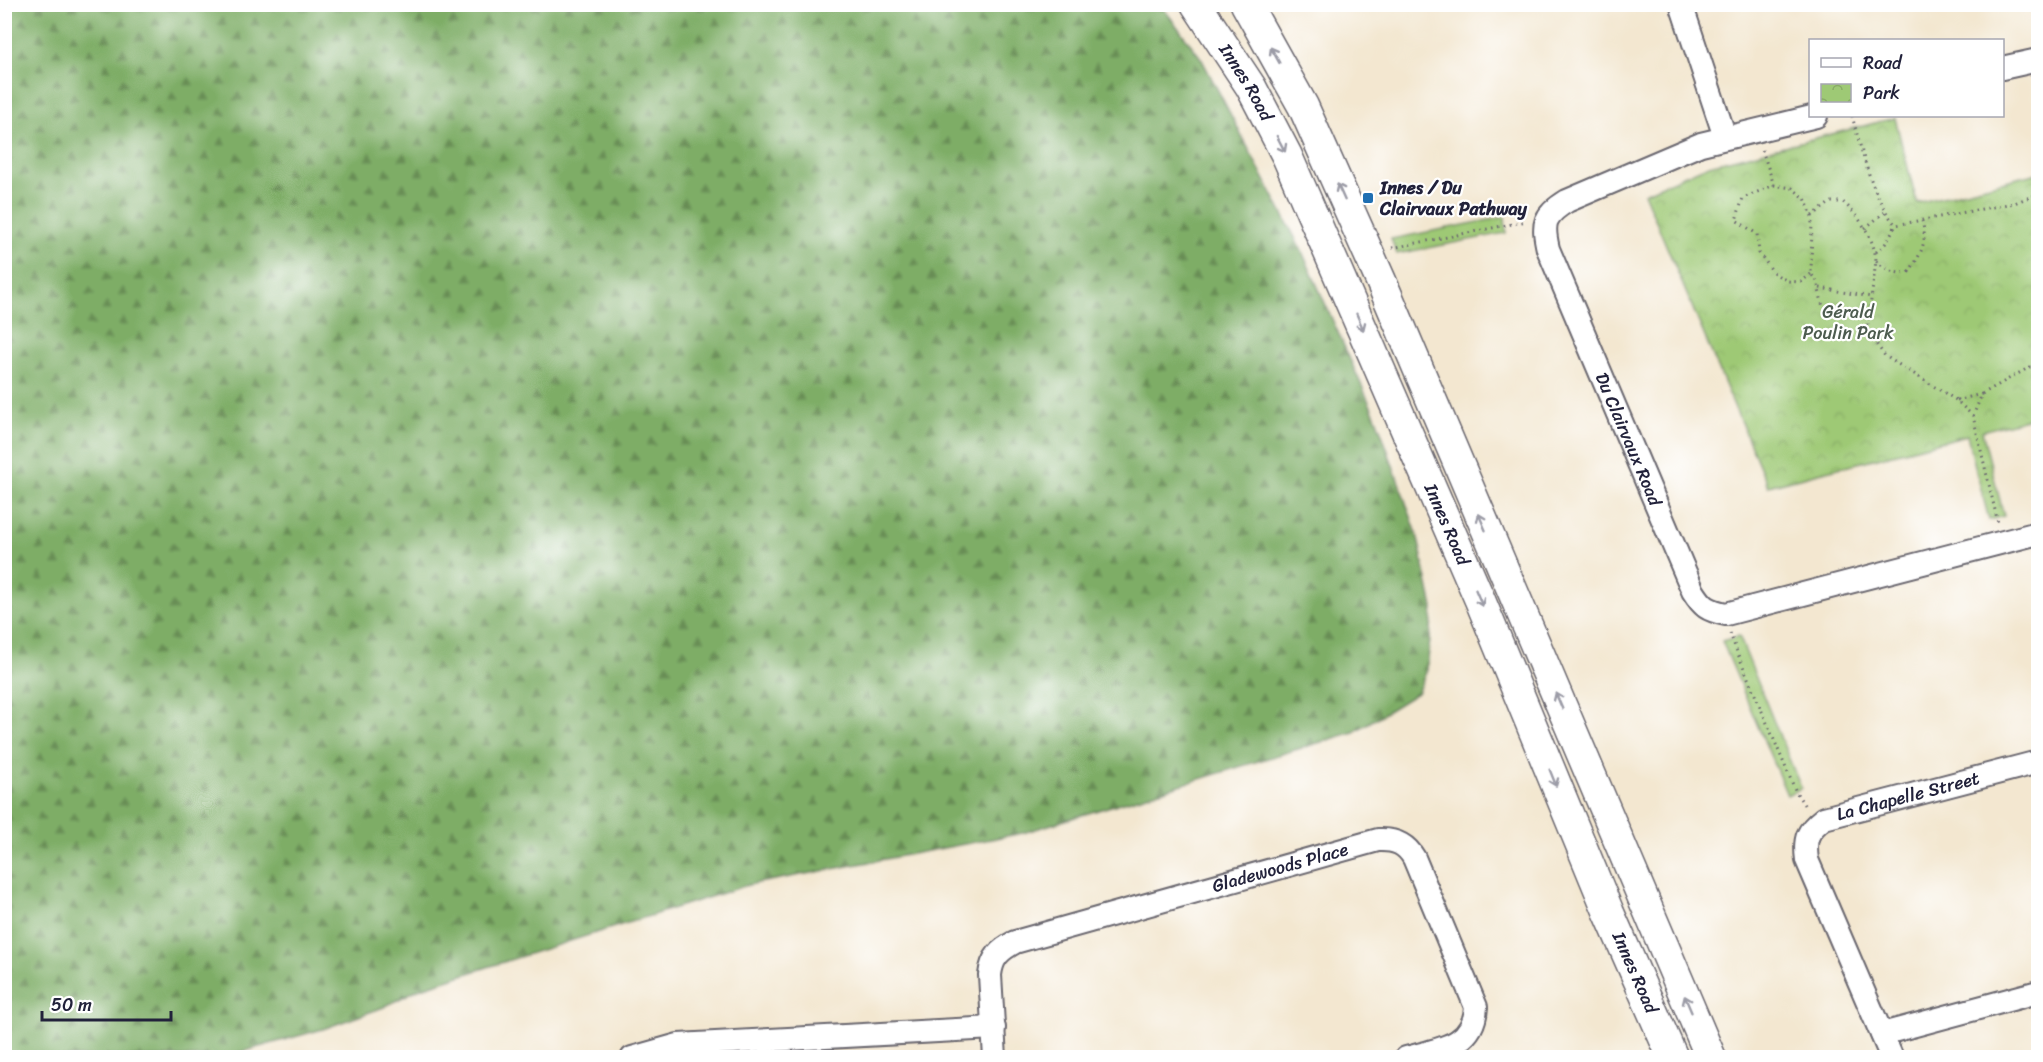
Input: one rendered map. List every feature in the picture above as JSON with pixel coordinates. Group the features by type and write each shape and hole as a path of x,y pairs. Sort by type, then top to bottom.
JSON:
{"main road":[{"name":"Innes Road","path":"1196,4 1251,87 1297,178 1475,589 1609,913 1673,1058"},
{"name":"Innes Road","path":"1246,4 1303,106 1382,281 1711,1058"}],"street":[{"path":"1681,4 1725,137"},
{"path":"2004,68 2038,60"},
{"path":"1546,219 1555,208 1567,201 1701,144 1812,117"},
{"name":"Du Clairvaux Road","path":"1546,219 1544,231 1548,249 1693,591 1701,604 1713,611 1726,614"},
{"path":"1726,614 2038,533"},
{"name":"La Chapelle Street","path":"1811,828 1824,818 2038,762"},
{"path":"1811,828 1807,838 1807,860 1892,1058"},
{"name":"Gladewoods Place","path":"995,1058 990,975 992,965 1001,950 1015,942 1388,839 1409,849 1414,858 1476,1007 1475,1020 1466,1036 1450,1045 1406,1058"},
{"path":"1882,1034 2038,992"},
{"path":"632,1058 678,1045 994,1028"}],"path":[{"path":"1852,117 1871,180 1885,212 1896,225"},
{"path":"1758,130 1764,159 1774,185"},
{"path":"1811,274 1801,282 1787,281 1774,273 1759,253 1757,234 1736,220 1743,198 1774,185 1792,188 1805,198 1812,216 1811,274 1817,281 1822,307"},
{"path":"1876,252 1885,244 1896,225 2014,203 2038,194"},
{"path":"1812,216 1831,202 1843,202 1865,228 1876,252 1867,331 1885,356 1956,400 1973,416 2002,542"},
{"path":"1865,228 1885,212"},
{"path":"1388,249 1546,219"},
{"path":"1876,261 1889,271 1901,274 1909,272 1924,245 1926,234 1922,220"},
{"path":"1819,288 1871,297"},
{"path":"1956,400 1982,394 2030,367 2038,367"},
{"path":"1973,416 1982,394"},
{"path":"1726,614 1735,647 1796,792 1808,811 1811,828"}],"green space":[{"path":"5,4 1161,5 1201,58 1301,249 1377,420 1417,534 1433,608 1427,670 1417,693 1354,732 1023,833 748,885 418,989 384,1007 323,1029 224,1057 5,1057"},
{"name":"Gérald Poulin Park","path":"1895,118 1917,203 2038,173 2038,416 1982,431 2004,516 1989,520 1967,435 1768,486 1644,193 1709,165"},
{"path":"1505,217 1506,233 1397,254 1391,239"},
{"path":"1739,636 1801,788 1787,795 1722,641"}],"place":[{"name":"Innes / Du Clairvaux Pathway","path":"1368,198"}]}
